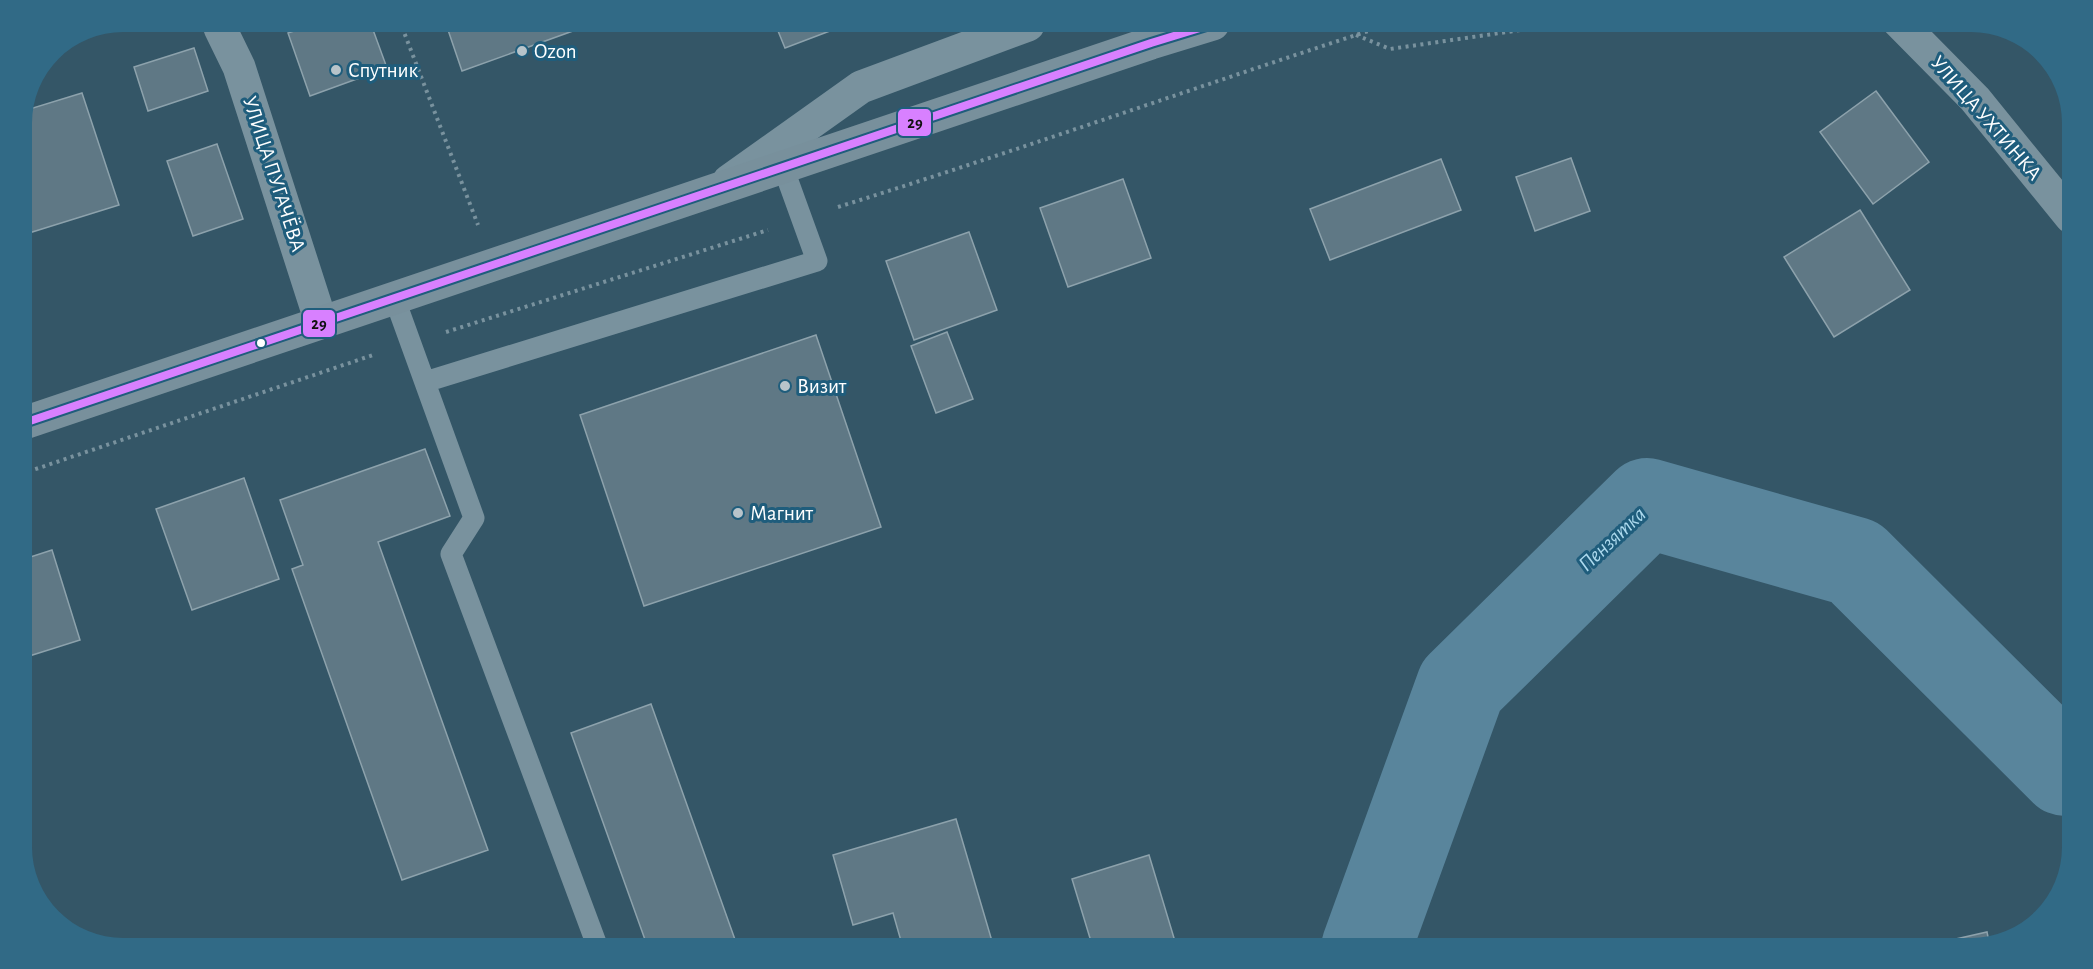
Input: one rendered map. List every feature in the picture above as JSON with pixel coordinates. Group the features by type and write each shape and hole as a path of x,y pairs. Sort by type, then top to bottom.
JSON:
{"main road":[{"path":"32,420 1187,32"}],"street":[{"name":"УЛИЦА ПУГАЧЁВА","path":"222,32 239,67 321,322"},
{"path":"719,188 861,87 1009,32"},
{"name":"УЛИЦА УХТИНКА","path":"1909,32 1974,99 2061,206"}],"lane":[{"path":"425,382 817,261 783,166"},
{"path":"393,297 474,518 451,554 594,938"}],"path":[{"path":"404,32 494,265 509,312"},
{"path":"32,470 344,364 966,167 1241,72 1365,32"},
{"path":"1356,35 1390,49 1507,32"}],"building":[{"path":"374,32 387,68 310,96 288,33"},
{"path":"449,32 570,32 462,71"},
{"path":"778,32 827,32 785,48"},
{"path":"194,48 208,91 148,111 134,67"},
{"path":"1876,91 1929,162 1873,204 1820,132"},
{"path":"82,93 119,205 32,232 33,108"},
{"path":"217,144 243,219 193,236 167,161"},
{"path":"1571,158 1590,211 1535,231 1516,177"},
{"path":"1441,159 1461,210 1330,260 1310,209"},
{"path":"1123,179 1151,258 1068,287 1040,208"},
{"path":"1860,210 1910,290 1834,337 1784,257"},
{"path":"969,232 997,310 914,340 886,261"},
{"path":"947,332 973,399 936,413 911,346"},
{"path":"816,335 881,527 644,606 580,415"},
{"path":"425,449 450,516 378,542 488,850 402,880 292,569 303,565 280,500"},
{"path":"244,478 279,579 192,610 156,509"},
{"path":"52,550 80,640 32,655 32,556"},
{"path":"651,704 734,938 644,938 571,733"},
{"path":"956,819 991,938 900,938 893,913 853,925 833,855"},
{"path":"1149,855 1174,938 1090,938 1072,879"},
{"path":"1987,932 1988,936 1983,937 1960,938"}],"waterway":[{"name":"Пензятка","path":"1370,938 1461,686 1647,503 1855,562 2062,768"}],"transit line":[{"name":"29","path":"32,420 1187,32"}],"place":[{"name":"Ozon","path":"522,51"},
{"name":"Спутник","path":"336,70"},
{"name":"Визит","path":"785,386"},
{"name":"Магнит","path":"738,513"}]}
